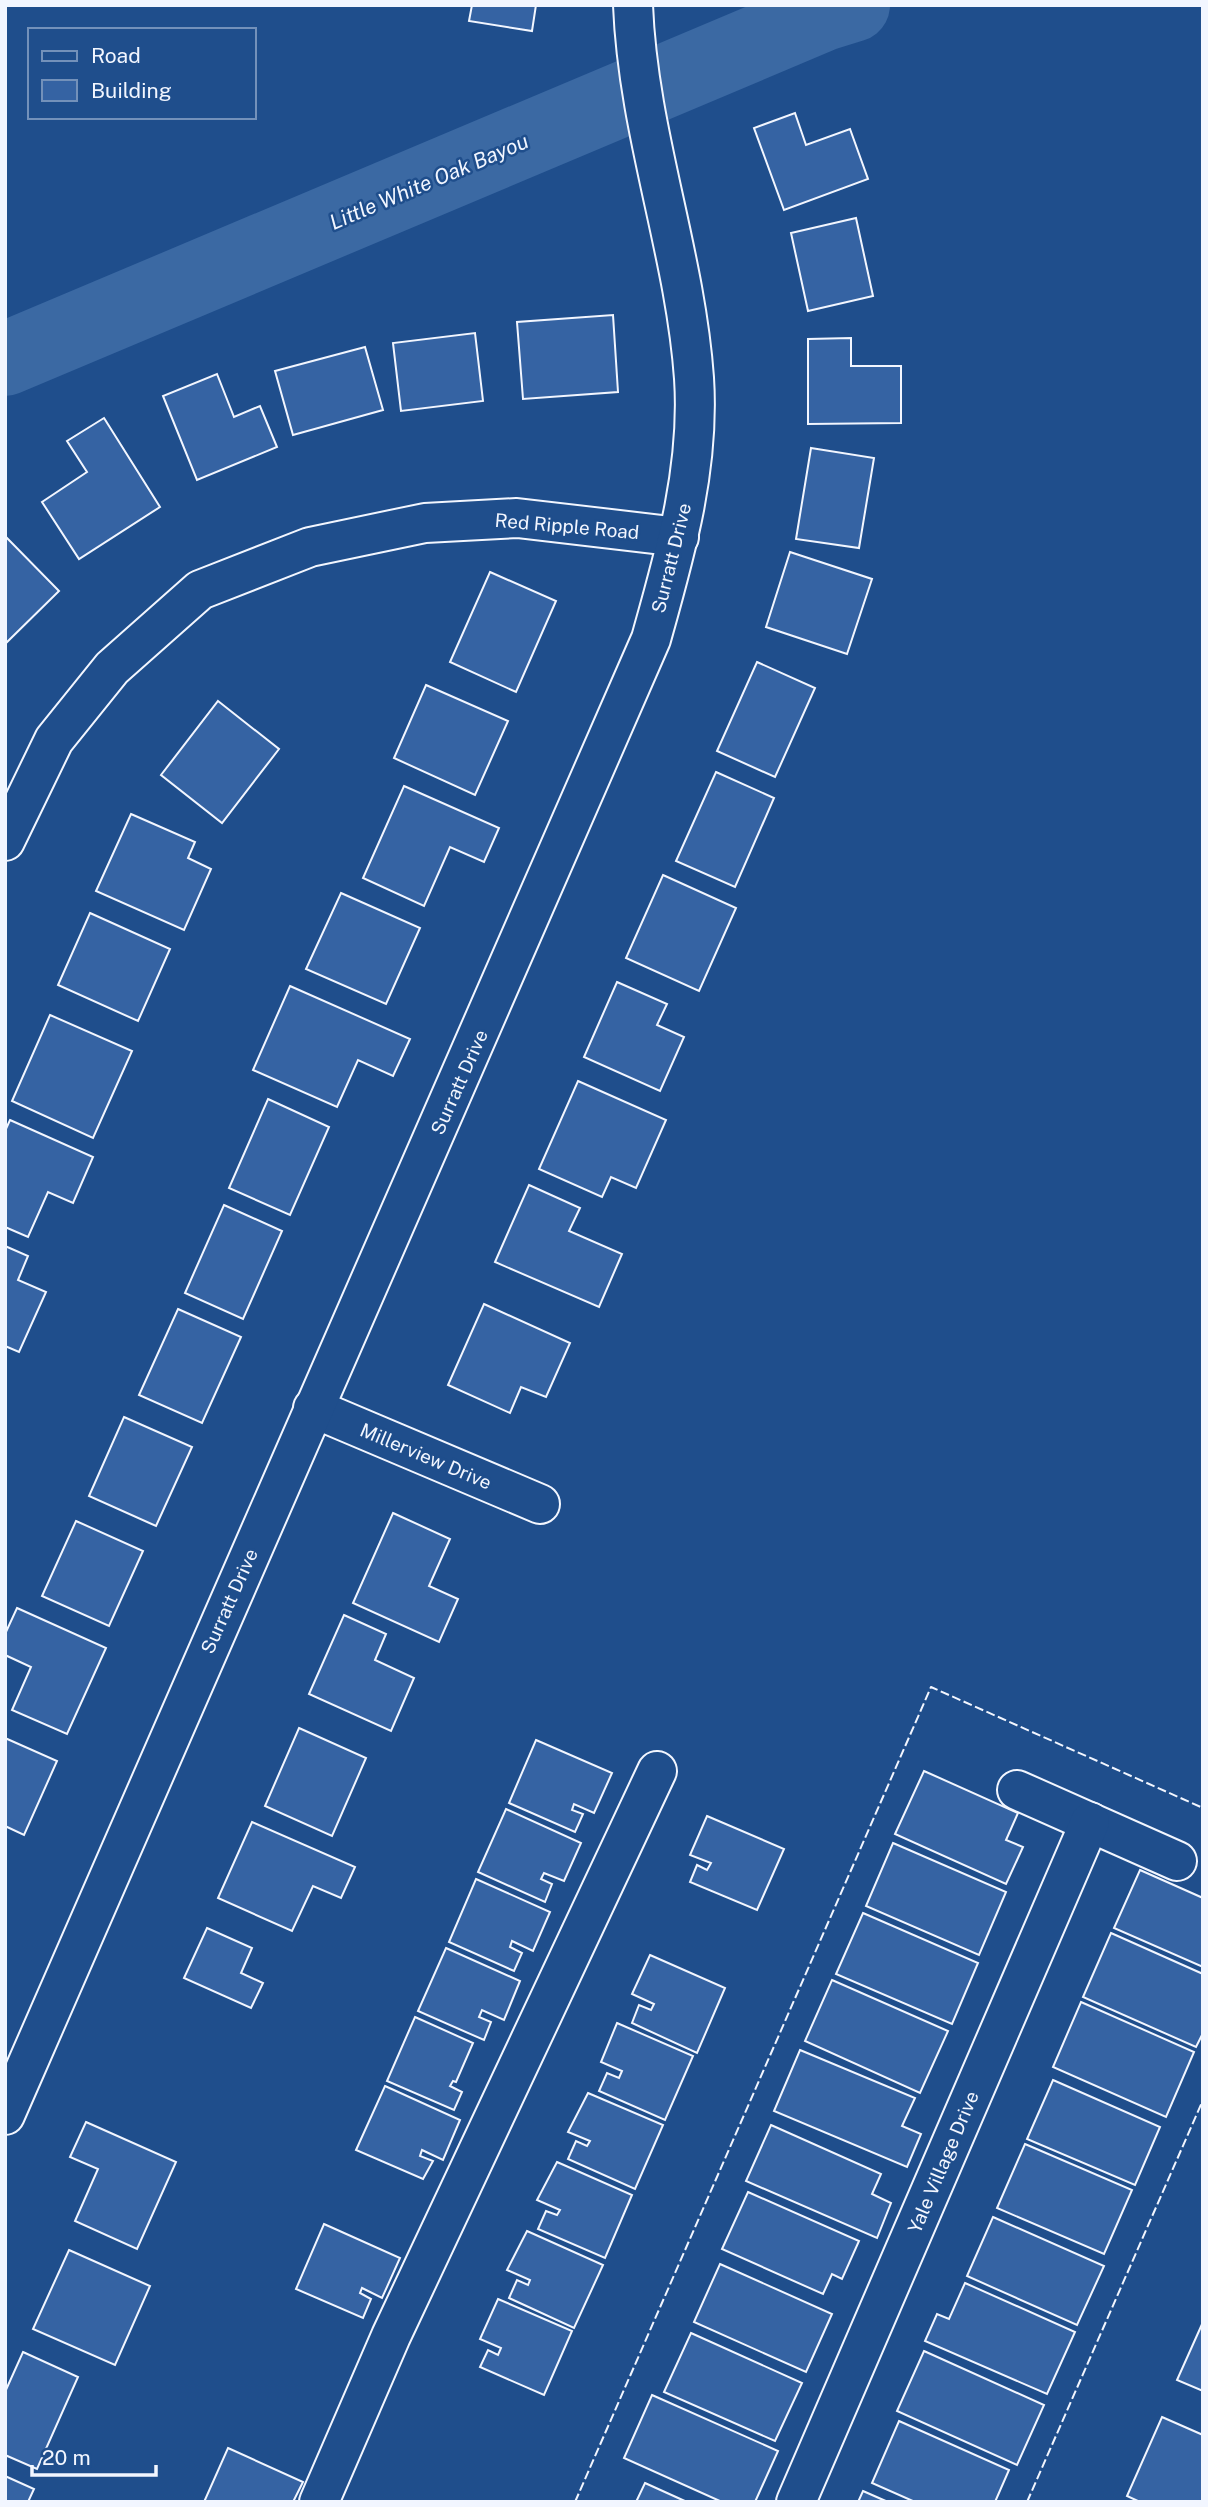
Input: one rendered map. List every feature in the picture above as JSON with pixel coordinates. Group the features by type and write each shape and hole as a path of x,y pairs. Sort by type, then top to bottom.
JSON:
{"street":[{"name":"Surratt Drive","path":"5,2115 313,1408 473,1052 651,639 679,537 693,455 694,378 677,263 635,62 633,5"},
{"name":"Red Ripple Road","path":"5,841 54,740 112,668 200,590 310,547 425,523 517,519 679,537"},
{"name":"Millerview Drive","path":"313,1408 540,1504"},
{"path":"319,2502 391,2336 657,1771"},
{"path":"1017,1790 1177,1861"},
{"name":"Yale Village Drive","path":"796,2502 1090,1822"}],"building":[{"path":"472,5 536,5 532,31 469,21"},
{"path":"795,113 806,145 850,129 868,179 784,210 754,128"},
{"path":"856,218 873,296 808,311 791,233"},
{"path":"613,315 618,392 523,399 517,322"},
{"path":"475,333 483,401 401,411 393,343"},
{"path":"851,338 851,366 901,366 901,423 808,424 808,339"},
{"path":"365,347 383,410 293,435 275,371"},
{"path":"217,374 234,417 260,406 277,447 197,480 163,396"},
{"path":"104,418 160,507 79,559 42,502 87,472 67,441"},
{"path":"811,448 874,458 859,548 796,539"},
{"path":"5,536 59,591 5,644"},
{"path":"790,552 872,579 847,654 766,627"},
{"path":"490,572 556,601 516,692 450,662"},
{"path":"757,662 815,688 775,777 717,751"},
{"path":"426,685 508,721 475,795 394,758"},
{"path":"218,701 279,749 222,823 161,775"},
{"path":"716,772 774,798 735,887 676,861"},
{"path":"404,786 499,828 484,862 450,847 424,906 363,878"},
{"path":"131,814 195,842 188,858 211,869 184,930 96,891"},
{"path":"663,875 736,908 699,991 626,958"},
{"path":"341,893 420,928 386,1004 306,969"},
{"path":"90,913 170,949 138,1021 58,985"},
{"path":"617,982 667,1004 657,1025 684,1037 660,1091 584,1057"},
{"path":"290,986 410,1039 393,1076 358,1060 337,1107 253,1070"},
{"path":"50,1015 132,1051 93,1138 12,1101"},
{"path":"578,1081 666,1120 636,1188 611,1177 602,1197 539,1169"},
{"path":"268,1099 329,1127 290,1215 229,1188"},
{"path":"10,1120 93,1157 73,1203 48,1192 28,1237 5,1227 5,1131"},
{"path":"529,1185 580,1208 569,1231 622,1254 599,1307 495,1262"},
{"path":"224,1205 282,1231 243,1319 185,1293"},
{"path":"5,1246 28,1256 18,1280 46,1292 19,1352 5,1346"},
{"path":"484,1304 570,1343 546,1397 521,1387 510,1413 448,1385"},
{"path":"178,1309 241,1337 202,1423 139,1395"},
{"path":"124,1417 192,1447 156,1526 89,1496"},
{"path":"393,1513 450,1539 429,1586 458,1599 439,1642 353,1603"},
{"path":"76,1521 143,1551 109,1626 42,1596"},
{"path":"17,1608 106,1648 67,1734 12,1710 31,1667 5,1655 5,1634"},
{"path":"344,1615 386,1634 375,1660 414,1678 391,1731 309,1694"},
{"path":"299,1728 366,1758 332,1836 265,1806"},
{"path":"5,1738 57,1761 24,1835 5,1826"},
{"path":"536,1740 612,1773 594,1813 574,1804 572,1810 583,1814 575,1832 509,1803"},
{"path":"924,1771 1018,1813 1006,1840 1023,1847 1006,1884 895,1834"},
{"path":"506,1809 581,1843 564,1881 544,1873 541,1879 552,1884 545,1902 478,1872"},
{"path":"707,1816 784,1849 757,1910 690,1882 697,1865 707,1870 711,1863 690,1855"},
{"path":"252,1822 355,1867 341,1898 313,1886 292,1931 218,1898"},
{"path":"893,1843 1006,1892 979,1955 866,1906"},
{"path":"1140,1870 1203,1898 1203,1967 1114,1928"},
{"path":"476,1879 550,1912 533,1951 512,1941 510,1947 522,1953 514,1971 449,1942"},
{"path":"863,1913 978,1963 952,2024 836,1974"},
{"path":"207,1928 252,1948 241,1973 263,1983 251,2008 184,1978"},
{"path":"1111,1933 1203,1974 1203,2033 1196,2047 1083,1997"},
{"path":"446,1948 520,1981 504,2020 482,2010 479,2017 491,2022 484,2040 418,2011"},
{"path":"650,1955 725,1988 697,2053 632,2023 639,2005 651,2010 654,2004 632,1994"},
{"path":"832,1980 948,2031 920,2093 805,2041"},
{"path":"1081,2002 1194,2052 1166,2117 1053,2067"},
{"path":"415,2017 473,2043 456,2082 453,2081 450,2086 462,2092 454,2110 387,2081"},
{"path":"617,2023 693,2056 665,2120 599,2091 607,2073 619,2078 622,2071 601,2062"},
{"path":"800,2050 915,2098 902,2126 921,2134 907,2167 774,2111"},
{"path":"1053,2080 1160,2127 1135,2185 1027,2139"},
{"path":"385,2086 460,2120 443,2160 422,2150 420,2156 433,2161 423,2179 356,2150"},
{"path":"588,2093 663,2125 635,2189 568,2159 576,2141 587,2146 590,2141 568,2132"},
{"path":"86,2122 176,2162 137,2249 75,2221 98,2169 70,2157"},
{"path":"771,2125 881,2174 872,2194 891,2203 877,2238 746,2181"},
{"path":"1025,2144 1132,2190 1104,2254 997,2208"},
{"path":"557,2162 632,2195 605,2258 538,2229 546,2211 557,2215 560,2210 537,2200"},
{"path":"748,2192 859,2241 842,2279 832,2274 823,2294 722,2249"},
{"path":"993,2217 1104,2266 1077,2325 967,2276"},
{"path":"324,2224 400,2258 382,2298 362,2288 360,2293 371,2299 363,2318 296,2289"},
{"path":"527,2231 603,2265 574,2328 509,2298 517,2280 528,2285 530,2280 507,2270"},
{"path":"69,2250 150,2286 115,2365 33,2329"},
{"path":"720,2264 832,2314 806,2372 694,2322"},
{"path":"965,2283 1075,2332 1047,2394 925,2341 937,2314 949,2319"},
{"path":"498,2299 572,2331 544,2395 480,2367 488,2350 498,2355 501,2348 480,2339"},
{"path":"1203,2322 1203,2391 1177,2380"},
{"path":"691,2333 802,2383 775,2441 664,2392"},
{"path":"924,2351 1044,2405 1017,2465 897,2411"},
{"path":"23,2352 78,2377 37,2469 5,2455 5,2392"},
{"path":"652,2395 778,2451 755,2502 722,2502 624,2458"},
{"path":"1162,2417 1203,2435 1203,2502 1140,2502 1127,2496"},
{"path":"899,2421 1009,2470 995,2502 915,2502 872,2483"},
{"path":"228,2448 303,2482 293,2502 204,2502"},
{"path":"5,2476 34,2489 28,2502 5,2502"},
{"path":"645,2483 687,2502 636,2502"},
{"path":"863,2491 888,2502 858,2502"}],"waterway":[{"name":"Little White Oak Bayou","path":"5,359 824,14 853,5"}],"fence":[{"path":"575,2502 931,1687 1203,1808"},
{"path":"1027,2502 1203,2100"}]}
